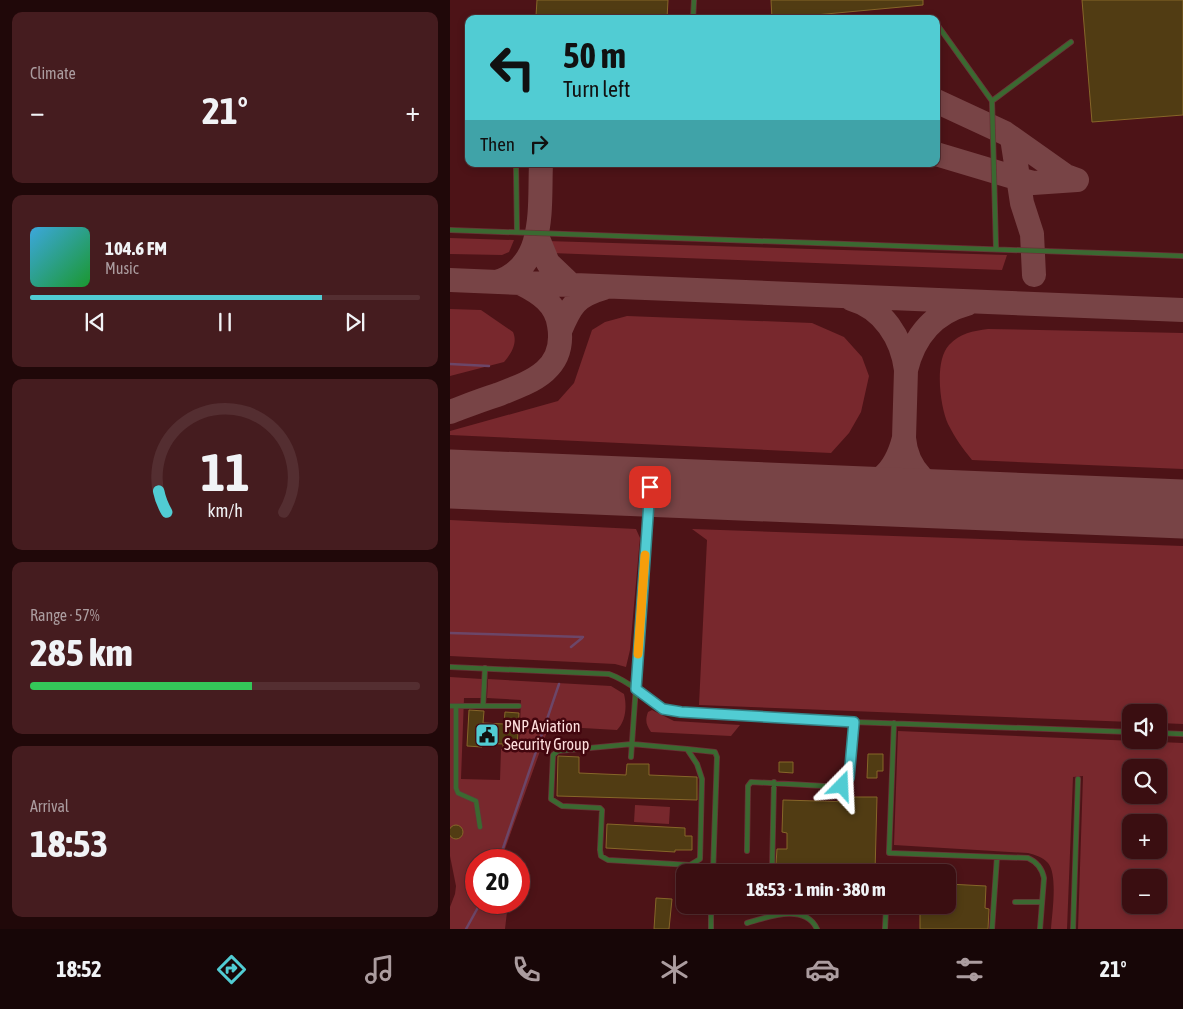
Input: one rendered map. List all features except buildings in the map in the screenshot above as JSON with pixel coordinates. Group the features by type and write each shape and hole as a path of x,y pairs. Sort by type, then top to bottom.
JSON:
{"lane":[{"path":"693,15 694,0"},
{"path":"940,29 992,101 996,248"},
{"path":"992,101 1071,42"},
{"path":"516,167 517,232"},
{"path":"450,230 1183,256"},
{"path":"631,757 650,487"},
{"path":"450,667 608,674 621,678 663,709 681,712 854,722 1122,732"},
{"path":"484,706 485,668"},
{"path":"450,706 520,706"},
{"path":"456,706 456,788 458,793 476,801 480,826"},
{"path":"747,851 748,786 755,781 842,786 849,778 854,722"},
{"path":"894,723 889,853 1028,858 1034,861 1042,871 1044,878 1040,929"},
{"path":"1167,733 1183,734"},
{"path":"687,749 697,764 702,779 700,859 690,865 608,860 601,856 600,850 602,810 600,808 562,806 551,799 553,755 565,748 632,744 710,750 715,752 717,757 713,864"},
{"path":"1073,929 1078,779"},
{"path":"772,864 774,782"},
{"path":"992,929 997,857"},
{"path":"1015,902 1042,902"},
{"path":"711,929 712,914"},
{"path":"747,923 771,914 804,915 810,919 817,929"},
{"path":"885,929 886,914"}],"shaded area":[{"path":"450,238 514,240 509,252 502,255 450,254"},
{"path":"546,241 1007,255 1002,270 551,253"},
{"path":"450,309 481,310 513,332 514,344 504,362 450,376"},
{"path":"627,316 812,323 844,337 862,357 869,376 861,412 849,433 831,453 450,435 450,431 558,401 574,383 592,330 605,322"},
{"path":"988,329 1183,333 1183,469 972,460 953,434 945,416 940,384 941,362 944,352 953,341 967,333"},
{"path":"450,520 636,529 640,538 630,650 626,667 615,664 450,656"},
{"path":"692,529 1183,546 1183,724 1167,723 1167,704 1122,704 1122,722 699,705 707,540"},
{"path":"450,677 482,679 481,698 464,698 461,779 500,780 501,749 519,749 521,700 487,698 488,679 611,686 624,694 625,713 617,730 549,726 505,849 465,849 465,914 507,914 505,929 450,929 450,907 456,886 450,856"},
{"path":"652,710 674,721 740,725 731,736 651,732 646,720 648,712"},
{"path":"898,731 1122,740 1122,749 1167,749 1167,742 1183,743 1183,929 1078,929 1083,776 1073,777 1067,929 1051,929 1054,885 1051,869 1046,861 1028,853 894,845"},
{"path":"635,805 670,807 669,824 634,822"}],"waterway":[{"path":"450,364 489,366"},
{"path":"450,633 583,637"},
{"path":"571,647 582,638"},
{"path":"503,849 559,684"},
{"path":"466,929 474,914"}],"taxiway":[{"path":"940,103 1005,133 1066,176 1077,180"},
{"path":"1012,138 1022,203 1032,234 1034,275"},
{"path":"940,155 1033,183 1077,180"},
{"path":"497,282 513,274 525,263 532,249 537,233 539,216 541,167"},
{"path":"537,236 548,263 571,285"},
{"path":"450,280 1183,310"},
{"path":"450,412 522,385 544,372 552,363 560,340 557,318 551,305 546,300 522,284"},
{"path":"560,331 571,308 581,298 604,288"},
{"path":"851,299 873,309 889,326 900,347 906,370 914,347 927,328 944,313 967,304"},
{"path":"904,438 906,370"},
{"path":"839,495 863,488 882,478 895,462 904,438 906,450 915,471 931,486 962,500"}],"runway":[{"path":"450,479 1183,509"}],"slow traffic":[{"path":"638,654 645,555"}],"place":[{"name":"PNP Aviation Security Group","path":"487,735"}],"route":[{"path":"650,487 636,689 663,709 681,712 854,722 849,778 842,786"}]}
